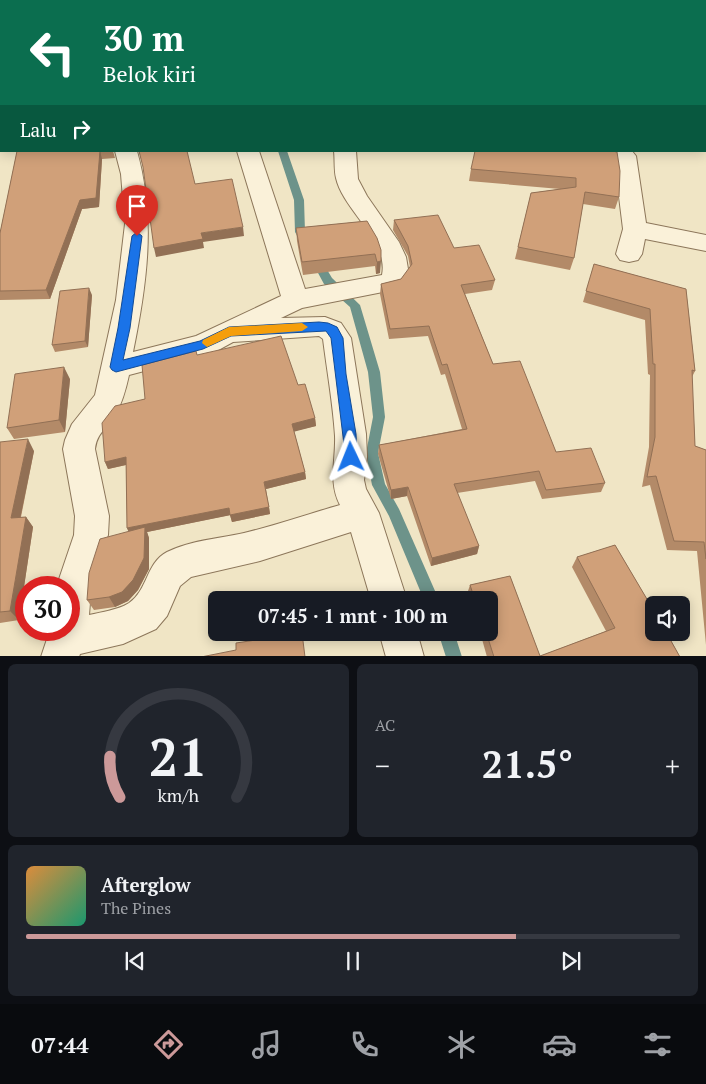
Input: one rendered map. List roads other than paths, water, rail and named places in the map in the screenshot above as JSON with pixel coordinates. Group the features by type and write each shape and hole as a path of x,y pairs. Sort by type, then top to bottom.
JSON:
{"street":[{"path":"286,0 300,0"},
{"path":"126,152 132,170 137,236 124,328 107,402 83,430 80,439 79,449 92,516 91,535 73,590 64,647 141,617 151,608 165,576 178,565 192,560 245,549 362,513"},
{"path":"248,152 296,300"},
{"path":"116,367 203,345 296,300 384,284 392,280 396,275 393,257 387,242 356,197 347,180 344,152"},
{"path":"601,154 629,154 635,229 629,254"},
{"path":"635,229 706,243"},
{"path":"229,332 319,326 328,327 333,330 337,338 340,374 350,434 351,457 348,480 350,492 362,513 385,591"},
{"path":"401,641 405,656"}],"waterway":[{"path":"282,152 299,200 300,232 306,242"},
{"path":"316,260 328,281 355,305 374,372 379,417 372,453 379,485 394,513 428,591"},
{"path":"449,641 454,656"}]}
